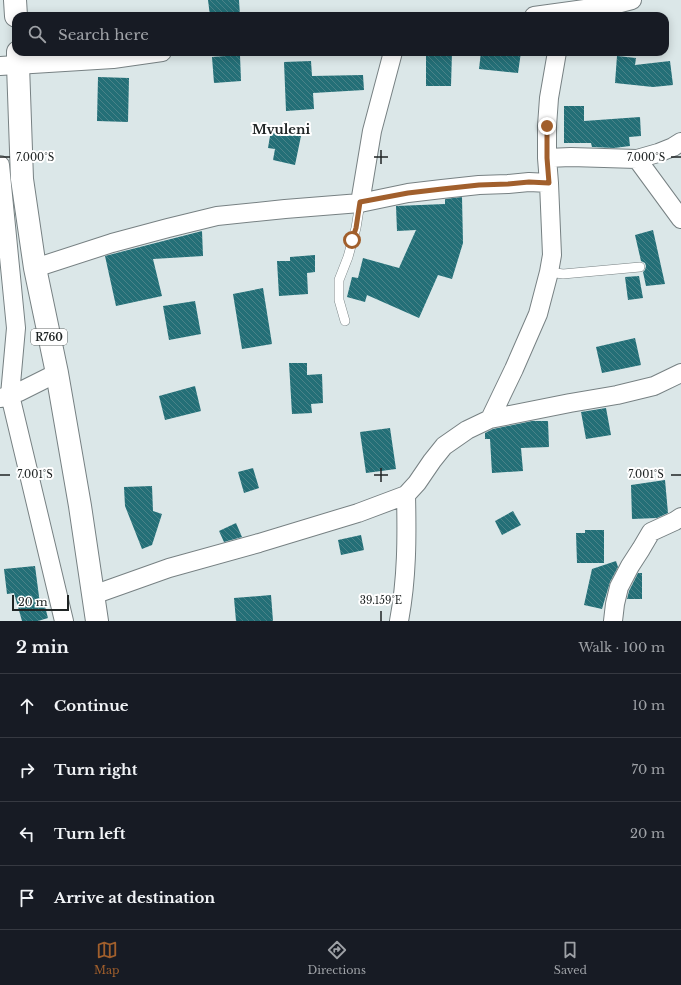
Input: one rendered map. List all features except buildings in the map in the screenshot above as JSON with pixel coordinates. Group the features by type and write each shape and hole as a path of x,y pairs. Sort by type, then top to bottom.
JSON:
{"main road":[{"path":"15,0 16,12"},
{"name":"R760","path":"12,61 8,171 35,268 57,373 80,506 97,621"}],"street":[{"path":"554,12 613,5 632,0"},
{"path":"12,61 113,58 129,56"},
{"path":"360,202 372,131 392,56"},
{"path":"490,420 538,314 549,272 552,255 547,158 547,126 549,98 556,56"},
{"path":"547,158 571,157 637,159 658,153 681,142"},
{"path":"637,159 681,219"},
{"path":"8,171 16,328 5,397 64,621"},
{"path":"35,268 112,243 217,216 360,202 408,193 479,185 529,182 549,183"},
{"path":"5,397 19,392 57,373"},
{"path":"93,596 170,568 258,544 358,513 406,495 417,483 444,446 467,430 490,420 654,386 681,373"},
{"path":"400,621 407,542 406,495"},
{"path":"612,621 619,587 651,532 681,517"}],"lane":[{"path":"345,320 339,300 339,280 348,257 356,228 360,202"},
{"path":"549,272 563,274 640,267"}],"district":[{"name":"Mvuleni","path":"281,129"}],"route":[{"path":"352,240 356,228 360,202 408,193 479,185 529,182 549,183 547,126"}]}
